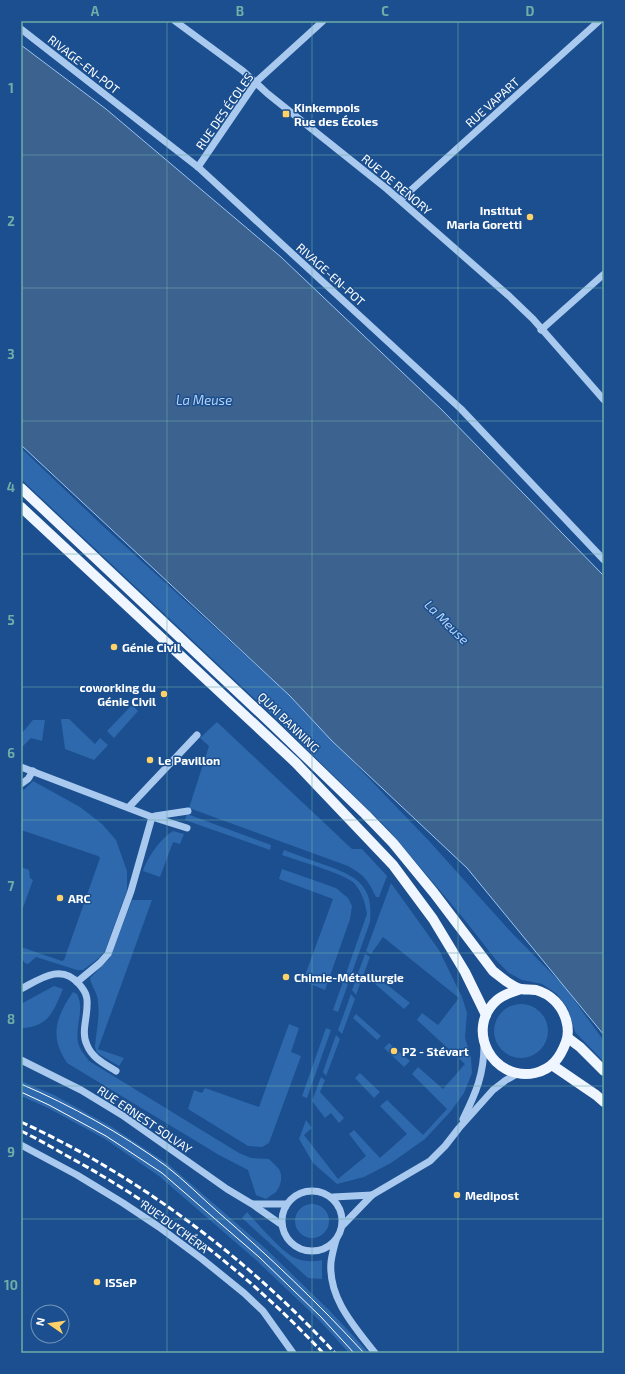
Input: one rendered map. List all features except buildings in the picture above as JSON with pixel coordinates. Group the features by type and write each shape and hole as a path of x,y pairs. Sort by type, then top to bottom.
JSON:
{"main road":[{"name":"QUAI BANNING","path":"21,488 335,784 393,843 434,893 493,971 506,982 521,989"},
{"name":"QUAI BANNING","path":"21,507 296,763 393,865 433,919 465,972 486,1015"},
{"name":"QUAI BANNING","path":"517,1074 503,1068 490,1057 484,1042 483,1024 486,1015 495,1001 505,994 521,989 537,990 546,994 555,1001 564,1015 568,1027 568,1038"},
{"path":"517,1074 542,1071 552,1065 562,1054 568,1038 604,1071"},
{"path":"552,1065 592,1091 604,1102"}],"street":[{"name":"RUE DE RENORY","path":"175,21 256,82 268,94 400,200 509,296 533,319 604,400"},
{"name":"RUE DES ÉCOLES","path":"198,168 256,82 323,21"},
{"name":"RUE VAPART","path":"400,200 598,21"},
{"name":"RIVAGE-EN-POT","path":"21,28 198,168 461,409 604,560"},
{"path":"542,330 604,274"},
{"path":"129,807 197,735"},
{"path":"21,767 152,817 187,828"},
{"path":"21,784 28,779 33,771"},
{"path":"152,817 188,811"},
{"path":"77,982 100,963 108,954 131,891 152,817"},
{"path":"21,989 45,976 56,973 66,974 77,982 86,993 87,1005 84,1038 87,1046 93,1056 116,1071"},
{"path":"459,1128 480,1081 484,1062 484,1042"},
{"name":"RUE ERNEST SOLVAY","path":"21,1060 81,1090 122,1115 227,1189 282,1225"},
{"path":"375,1353 349,1319 336,1295 331,1263 342,1225 372,1195 430,1161 445,1146 493,1090 517,1074"},
{"name":"RUE DU CHÉRA","path":"21,1145 77,1175 123,1203 159,1227 202,1259 244,1293 263,1311 293,1353"},
{"path":"337,1238 326,1248 320,1250 305,1251 292,1244 287,1239 282,1225 282,1218 286,1204 297,1194 304,1191 319,1191 333,1197 372,1195"},
{"path":"333,1197 340,1208 342,1225"},
{"path":"252,1204 286,1204"}],"shaded area":[{"path":"21,448 104,527 290,696 430,842 511,932 564,986 604,1041 604,1062 575,1032 568,1009 557,994 542,984 522,980 509,973 496,960 464,919 387,828 271,714 21,479"},
{"path":"132,705 138,711 114,738 107,731"},
{"path":"61,719 69,719 95,744 100,738 108,745 94,760 65,749"},
{"path":"33,720 45,720 42,741 31,738 21,748 21,734"},
{"path":"217,722 352,849 362,849 387,876 379,897 376,897 368,882 362,875 348,866 189,808 209,746 200,738"},
{"path":"33,781 80,807 102,824 116,840 127,871 127,890 105,951 99,958 83,970 77,970 36,957 28,964 21,958 21,947 62,961 64,960 100,858 98,856 21,830 21,790 25,789"},
{"path":"187,814 271,845 270,850 185,820"},
{"path":"173,831 184,834 180,844 173,842 160,877 143,871 155,849 168,834"},
{"path":"284,850 346,873 361,884 369,899 370,922 338,1012 333,1010 367,914 364,901 357,886 349,879 282,855"},
{"path":"21,867 29,870 30,878 33,880 21,913"},
{"path":"282,869 336,888 348,898 352,906 350,919 325,990 303,981 333,899 279,879"},
{"path":"391,883 439,950 462,997 467,1013 465,1038 471,1058 472,1073 464,1093 451,1111 425,1139 391,1163 364,1177 337,1184 313,1163 299,1139 306,1120 312,1128 304,1135 338,1179 366,1156 349,1134 354,1130 380,1158 407,1134 380,1106 387,1100 423,1135 447,1109 412,1074 418,1067 443,1089 465,1064 417,1020 422,1013 438,1025 459,998 383,937 371,954 366,951"},
{"path":"132,900 152,900 98,1049 124,1058 119,1066 97,1053 95,1047 98,1019 98,999 90,978 110,958"},
{"path":"365,954 370,957 356,995 352,990"},
{"path":"371,972 410,1003 404,1009 367,977"},
{"path":"54,986 63,989 49,1017 38,1025 21,1028 21,1004"},
{"path":"73,992 77,994 80,1007 77,1035 78,1041 81,1050 89,1061 239,1153 251,1158 269,1159 279,1169 281,1174 281,1181 276,1192 266,1199 256,1195 248,1170 219,1155 67,1063 58,1044 57,1027 62,1010"},
{"path":"351,994 355,999 342,1034 338,1030"},
{"path":"516,1004 526,1004 536,1008 544,1016 548,1026 548,1036 544,1046 536,1054 526,1058 516,1058 506,1054 498,1046 494,1036 494,1026 498,1016 506,1008"},
{"path":"356,1014 381,1036 377,1040 353,1018"},
{"path":"289,1024 299,1028 291,1052 301,1056 269,1143 262,1147 248,1146 188,1109 194,1090 202,1093 205,1088 259,1107"},
{"path":"326,1028 331,1030 307,1098 302,1096"},
{"path":"336,1035 340,1039 326,1076 323,1072"},
{"path":"389,1043 410,1061 404,1067 384,1048"},
{"path":"360,1073 380,1092 374,1098 355,1078"},
{"path":"321,1077 325,1080 320,1092 344,1118 339,1123 331,1113 325,1118 312,1101"},
{"path":"21,1081 54,1095 112,1127 168,1164 266,1249 329,1310 369,1353 349,1353 319,1320 256,1260 159,1176 105,1139 48,1108 21,1096"},
{"path":"315,1204 324,1209 328,1214 328,1228 324,1233 319,1237 309,1238 305,1237 296,1228 295,1218 296,1214 305,1205"},
{"path":"247,1212 270,1237 290,1255 305,1261 322,1260 322,1279 308,1278 242,1218"}],"water":[{"name":"La Meuse","path":"21,45 106,109 281,257 442,410 604,576 604,1035 467,868 332,741 290,696 21,445"}],"tram line":[{"path":"21,1084 59,1101 114,1131 166,1166 275,1263 364,1353"},
{"path":"21,1092 49,1105 106,1136 162,1173 259,1257 321,1317 354,1353"}],"railway":[{"path":"21,1122 65,1144 107,1168 149,1194 189,1222 228,1252 265,1284 335,1353"},
{"path":"21,1131 104,1177 138,1198 204,1245 266,1297 323,1353"}],"place":[{"name":"Kinkempois Rue des Écoles","path":"286,114"},
{"name":"Institut Maria Goretti","path":"530,217"},
{"name":"Génie Civil","path":"114,647"},
{"name":"coworking du Génie Civil","path":"164,694"},
{"name":"Le Pavillon","path":"150,760"},
{"name":"ARC","path":"60,898"},
{"name":"Chimie-Métallurgie","path":"286,977"},
{"name":"P2 - Stévart","path":"394,1051"},
{"name":"Medipost","path":"457,1195"},
{"name":"ISSeP","path":"97,1282"}]}
